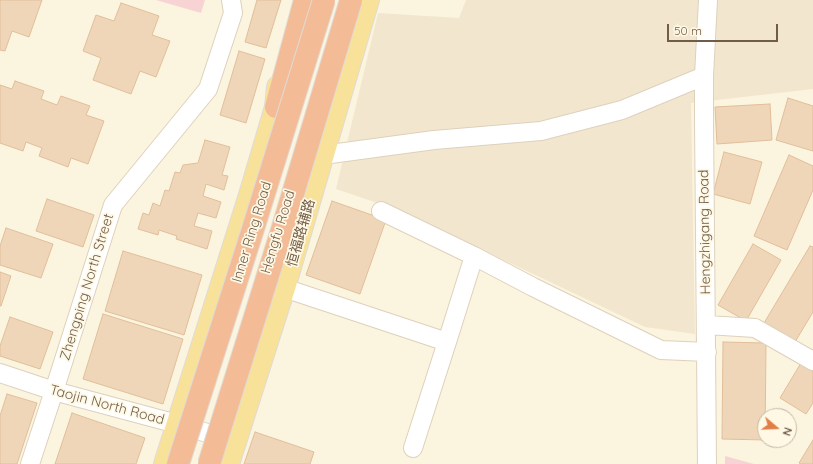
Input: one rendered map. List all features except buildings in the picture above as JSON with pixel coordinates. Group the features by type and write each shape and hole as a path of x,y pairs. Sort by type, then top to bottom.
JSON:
{"highway":[{"path":"276,107 305,0"},
{"name":"Inner Ring Road","path":"178,464 256,222 325,0"},
{"name":"Inner Ring Road","path":"209,464 283,227 350,0"}],"main road":[{"path":"274,175 276,107 279,74 296,0"},
{"name":"Hengfu Road","path":"183,464 274,175 325,0"},
{"name":"Hengfu Road","path":"204,464 195,429 297,171 350,0"},
{"name":"恒福路辅路","path":"228,464 284,288 368,0"},
{"path":"164,464 195,429 235,243 276,107"},
{"path":"297,171 307,210"}],"street":[{"name":"Zhengping North Street","path":"30,464 113,205 208,89 233,13 231,0"},
{"name":"Hengzhigang Road","path":"707,464 704,76 708,0"},
{"path":"323,155 434,140 541,130 622,110 704,76"},
{"path":"381,211 661,350 707,352"},
{"path":"413,448 474,256"},
{"path":"284,288 447,342"},
{"path":"706,325 755,328 813,362"},
{"name":"Taojin North Road","path":"0,373 54,391 195,429"}],"shaded area":[{"path":"156,0 205,0 201,13"},
{"path":"466,0 813,0 813,89 691,103 695,334 645,327 398,210 336,189 378,13 459,18"},
{"path":"725,456 754,464 725,464"}]}
